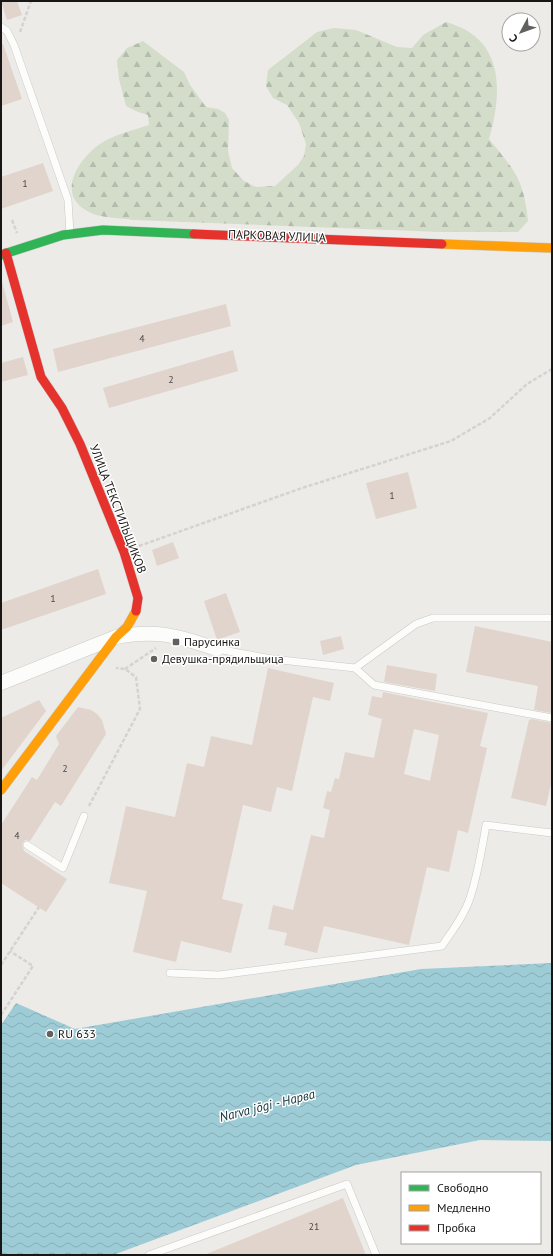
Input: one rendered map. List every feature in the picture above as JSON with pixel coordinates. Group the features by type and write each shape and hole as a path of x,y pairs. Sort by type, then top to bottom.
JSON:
{"street":[{"name":"ПАРКОВАЯ УЛИЦА","path":"3,254 70,234 103,230 552,248"},
{"name":"УЛИЦА ТЕКСТИЛЬЩИКОВ","path":"1,790 91,669 116,637 127,627 135,615 138,598 124,552 80,444 62,408 41,377 3,254"},
{"path":"1,683 116,637 135,633 155,632 177,635 217,649"}],"lane":[{"path":"1,27 8,31 14,45 68,200 70,234"},
{"path":"355,668 416,624 434,618 552,618"},
{"path":"217,649 272,659 355,668 374,685 552,718"},
{"path":"27,845 63,868 84,816"},
{"path":"170,973 220,975 442,946 457,925 470,899 480,860 486,825 552,833"},
{"path":"149,1255 347,1184 376,1255"}],"path":[{"path":"14,45 22,29 31,1"},
{"path":"124,552 302,488 451,441 490,418 527,384 552,369"},
{"path":"125,669 157,648"},
{"path":"84,816 140,709 136,677 125,669 108,667 91,669"},
{"path":"1,965 39,907"},
{"path":"1,1015 2,1011 33,966 10,951"}],"green space":[{"path":"446,22 465,30 479,40 489,53 494,68 497,85 494,121 489,139 511,167 524,195 528,221 518,232 441,232 134,220 104,217 93,214 79,205 73,196 72,186 74,176 79,166 94,149 103,142 125,132 149,125 148,115 126,106 119,79 117,60 127,48 143,41 184,72 190,85 206,107 218,109 225,113 229,120 228,151 232,168 244,181 256,187 275,186 298,165 304,156 306,144 299,123 287,105 273,98 266,86 268,70 317,32 334,28 356,30 397,47 412,48 423,35"}],"water":[{"name":"Narva jõgi - Нарва","path":"552,963 552,1141 480,1140 356,1165 113,1255 1,1255 1,1025 16,1003 75,1029 421,969"}],"building":[{"path":"1,1 17,1 22,15 7,20"},
{"path":"1,44 3,44 22,99 1,106"},
{"path":"43,163 53,191 1,209 1,177"},
{"path":"1,278 13,322 1,326"},
{"path":"226,304 231,326 58,372 53,349"},
{"path":"233,350 238,371 109,408 103,388"},
{"path":"23,357 28,375 1,382 1,363"},
{"path":"408,472 417,508 376,519 366,483"},
{"path":"173,542 179,558 157,566 152,550"},
{"path":"98,569 106,594 1,630 1,603"},
{"path":"226,593 240,632 217,640 204,601"},
{"path":"475,626 552,642 552,713 534,710 538,686 466,672"},
{"path":"341,636 344,649 323,655 320,641"},
{"path":"387,665 437,674 435,691 384,682"},
{"path":"268,668 334,683 330,701 313,697 292,791 277,787 271,812 243,805 222,899 243,904 231,953 181,941 176,962 133,952 147,891 109,883 126,806 175,817 187,763 204,767 211,736 252,745"},
{"path":"383,692 488,713 480,746 487,748 468,833 458,830 449,872 427,867 409,945 324,926 317,953 284,945 287,933 268,929 273,905 293,910 311,835 324,838 330,810 323,808 327,791 331,792 335,778 339,779 345,752 374,758 382,719 368,715 372,696 382,698","holes":["414,729 439,735 430,781 404,774"]},
{"path":"39,700 46,711 1,771 1,718"},
{"path":"78,707 91,710 97,714 102,720 106,734 61,806 55,802 30,841 25,840 22,844 24,851 67,879 46,912 1,883 1,825 32,777 37,780 59,744 56,736"},
{"path":"532,719 552,723 552,780 546,806 511,798 529,720"},
{"path":"343,1198 366,1255 204,1255"}],"traffic: fast":[{"path":"1,255 63,235 103,230 194,234"}],"traffic: slow":[{"path":"442,244 552,248"},
{"path":"1,790 116,637 127,627 136,611"}],"traffic: jam":[{"path":"194,234 442,244"},
{"path":"6,253 41,377 62,408 80,444 124,552 138,598 136,611"}],"place":[{"name":"Парусинка","path":"176,642"},
{"name":"Девушка-прядильщица","path":"154,659"},
{"name":"RU 633","path":"50,1034"}]}
